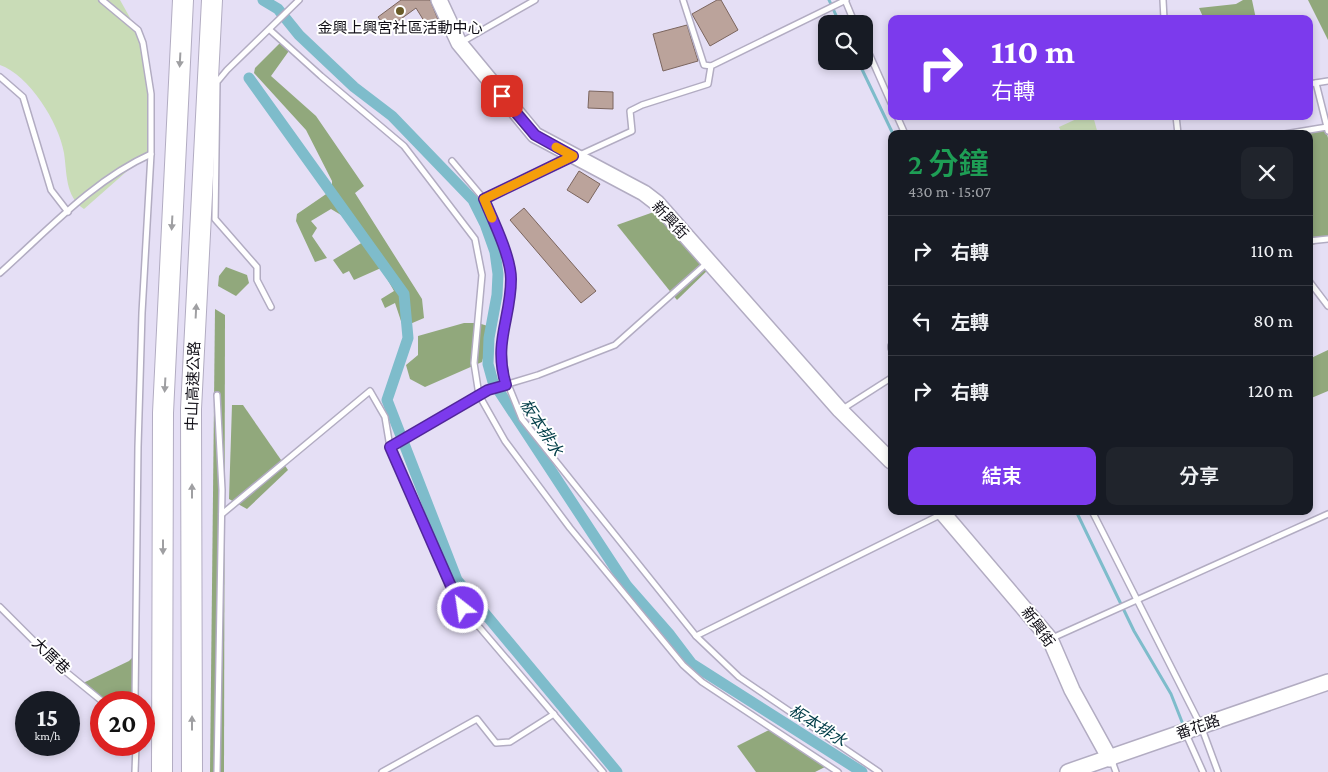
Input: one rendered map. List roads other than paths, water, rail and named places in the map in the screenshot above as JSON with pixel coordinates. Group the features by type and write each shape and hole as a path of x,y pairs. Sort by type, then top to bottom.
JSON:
{"highway":[{"name":"中山高速公路","path":"162,772 164,413 183,0"},
{"name":"中山高速公路","path":"192,772 191,409 212,0"}],"street":[{"name":"新興街","path":"439,0 460,43 535,135 650,198 840,410 888,458"},
{"name":"新興街","path":"945,515 1050,639 1072,690 1113,765"},
{"name":"番花路","path":"1068,772 1113,765 1185,731 1328,682"}],"lane":[{"path":"102,0 138,30 143,43 151,94 151,154 138,418 136,691"},
{"path":"271,307 257,280 257,267 215,219 218,82 227,70 299,0"},
{"path":"460,43 535,0"},
{"path":"683,0 704,65 711,66 845,0 852,15"},
{"path":"1163,0 1164,15"},
{"path":"270,30 404,146 475,239 482,274 474,363 479,395 505,441 570,528 682,665 702,682 838,772"},
{"path":"873,62 888,96"},
{"path":"484,199 573,156 632,131 630,111 708,84 711,66"},
{"path":"0,77 23,97 51,190 68,212"},
{"path":"1313,83 1328,82"},
{"path":"1313,131 1328,129 1316,83"},
{"path":"0,274 68,212 124,166 151,154"},
{"path":"452,162 484,199 501,239 512,278 501,340 501,368 506,385 522,419 696,636 739,677 879,772"},
{"path":"1313,240 1328,238"},
{"path":"390,447 479,395 538,375 615,344 708,262"},
{"path":"1313,286 1328,306"},
{"path":"840,410 888,380"},
{"path":"222,514 370,391 384,416 390,447 454,593 463,608 603,772"},
{"path":"217,395 222,514 217,772"},
{"path":"1050,639 1328,514"},
{"path":"696,636 936,515"},
{"path":"1094,515 1202,726 1218,772"},
{"name":"大厝巷","path":"0,607 60,667 90,691"},
{"path":"382,772 477,719 496,743 510,742 554,714"},
{"path":"1185,731 1203,772"},
{"path":"135,772 136,756"}],"waterway":[{"name":"板本排水","path":"263,0 278,9 299,35 354,87 392,116 473,200 485,224 495,252 498,274 497,295 489,338 488,364 493,382 627,586 670,635 692,664 862,772"},
{"path":"829,0 836,15"},
{"path":"862,70 891,130"},
{"path":"249,78 404,294 408,338 387,400 457,580 617,772"},
{"path":"1078,515 1134,631 1171,694 1184,727"}],"place":[{"name":"金興上興宮社區活動中心","path":"400,11"}]}
